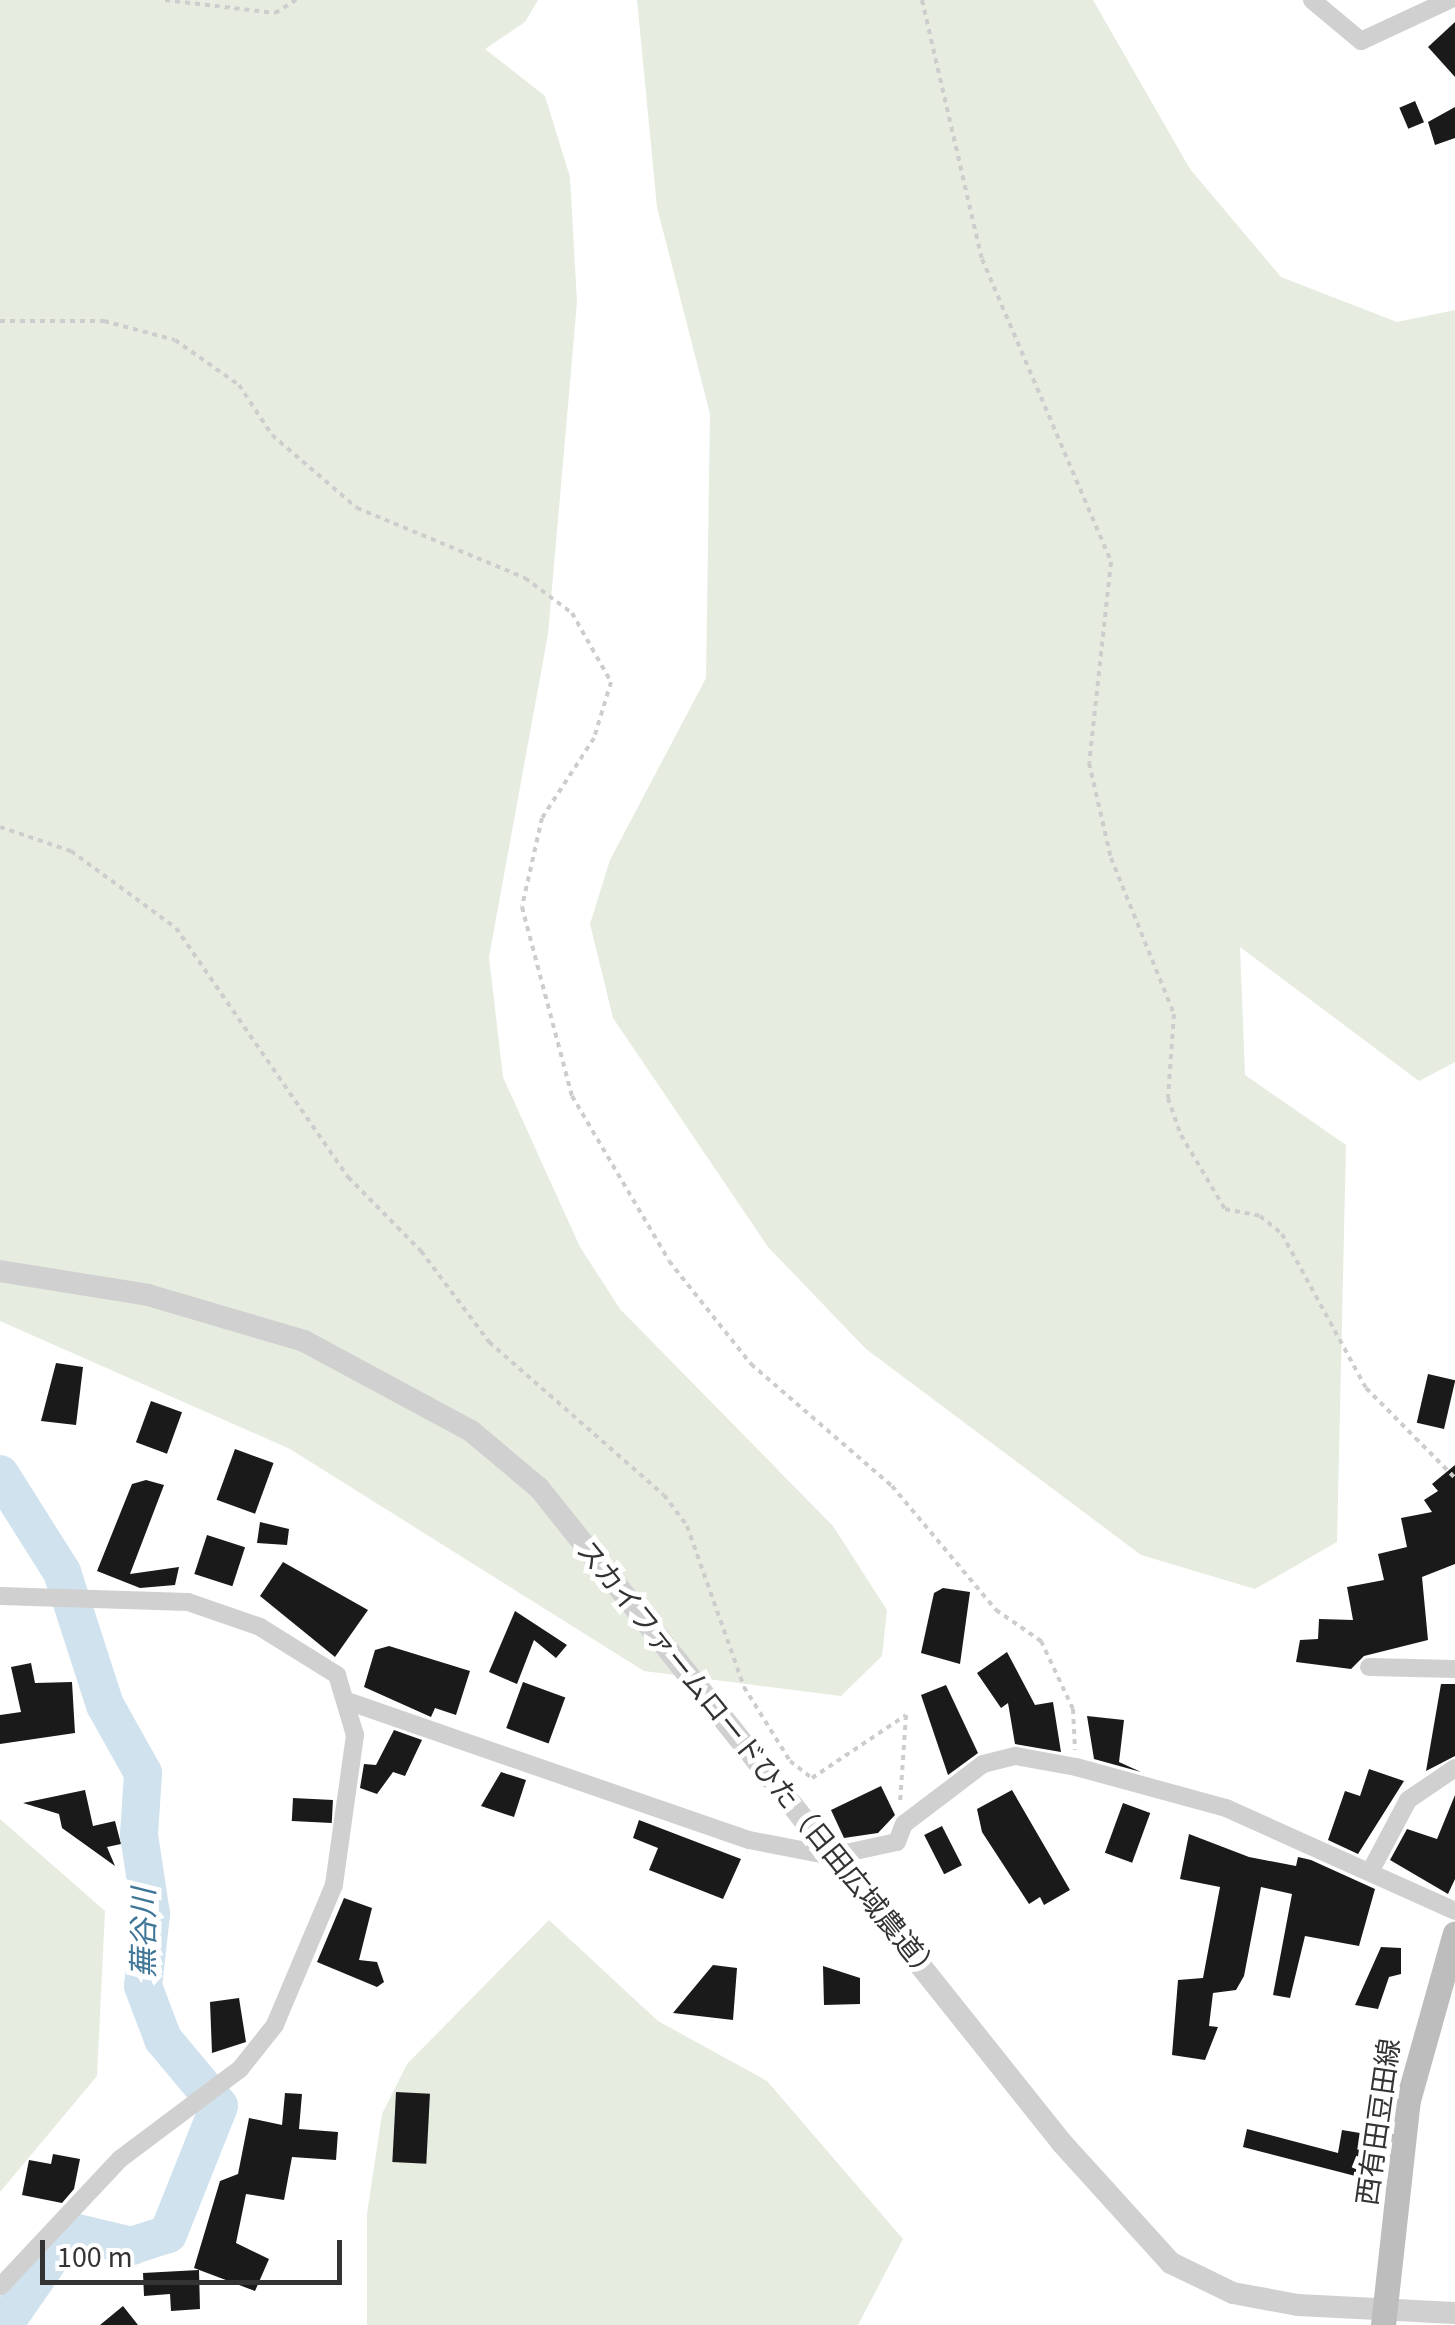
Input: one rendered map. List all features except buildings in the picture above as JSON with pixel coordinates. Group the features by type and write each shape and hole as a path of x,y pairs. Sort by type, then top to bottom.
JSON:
{"main road":[{"name":"西有田豆田線","path":"1383,2318 1408,2100 1454,1941"}],"street":[{"path":"1312,0 1361,41 1449,0"},
{"name":"スカイファームロードひた（日田広域農道）","path":"0,1271 148,1295 304,1341 471,1431 539,1488 1129,2225 1170,2263 1233,2293 1383,2318 1455,2313"},
{"path":"0,1596 86,1592 188,1602 260,1628 337,1676 350,1702 352,1795 334,1885 275,2025 240,2069 120,2159 0,2287"},
{"path":"1369,1667 1455,1669"},
{"path":"350,1702 748,1840 832,1856 897,1842 904,1824 983,1764 1016,1756 1076,1767 1226,1808 1455,1911"},
{"path":"1371,1870 1408,1800 1455,1768"}],"path":[{"path":"165,0 275,13 296,0"},
{"path":"922,0 982,259 1111,562 1089,764 1111,858 1174,1014 1168,1098 1181,1134 1225,1210 1260,1216 1282,1234 1366,1388 1455,1478"},
{"path":"0,321 104,321 176,340 238,385 272,435 344,498 525,578 572,613 608,668 606,712 542,818 522,907 572,1096 669,1261 751,1364 892,1486 996,1610 1042,1640 1073,1709 1076,1767"},
{"path":"0,828 70,851 176,928 348,1177 421,1251 488,1342 664,1495 686,1526 744,1687 790,1761 812,1778 906,1715 900,1806"}],"shaded area":[{"path":"0,0 538,0 525,22 485,49 545,96 570,177 577,302 548,634 489,957 503,1077 580,1247 620,1309 833,1526 887,1610 882,1656 841,1696 644,1671 290,1449 0,1321"},
{"path":"637,0 1093,0 1190,169 1281,277 1397,322 1455,310 1455,1062 1419,1081 1240,947 1245,1075 1346,1145 1337,1542 1255,1589 1141,1555 866,1349 768,1247 613,1018 590,924 610,860 706,678 710,414 657,207"},
{"path":"0,1819 105,1911 97,2076 0,2192"},
{"path":"549,1920 658,2021 767,2081 903,2239 858,2325 367,2325 367,2214 382,2114 407,2064"}],"waterway":[{"name":"蕪谷川","path":"0,1474 62,1572 105,1705 143,1773 139,1835 151,1914 143,1986 163,2039 219,2106 168,2234 132,2246 69,2231 4,2325"}]}
